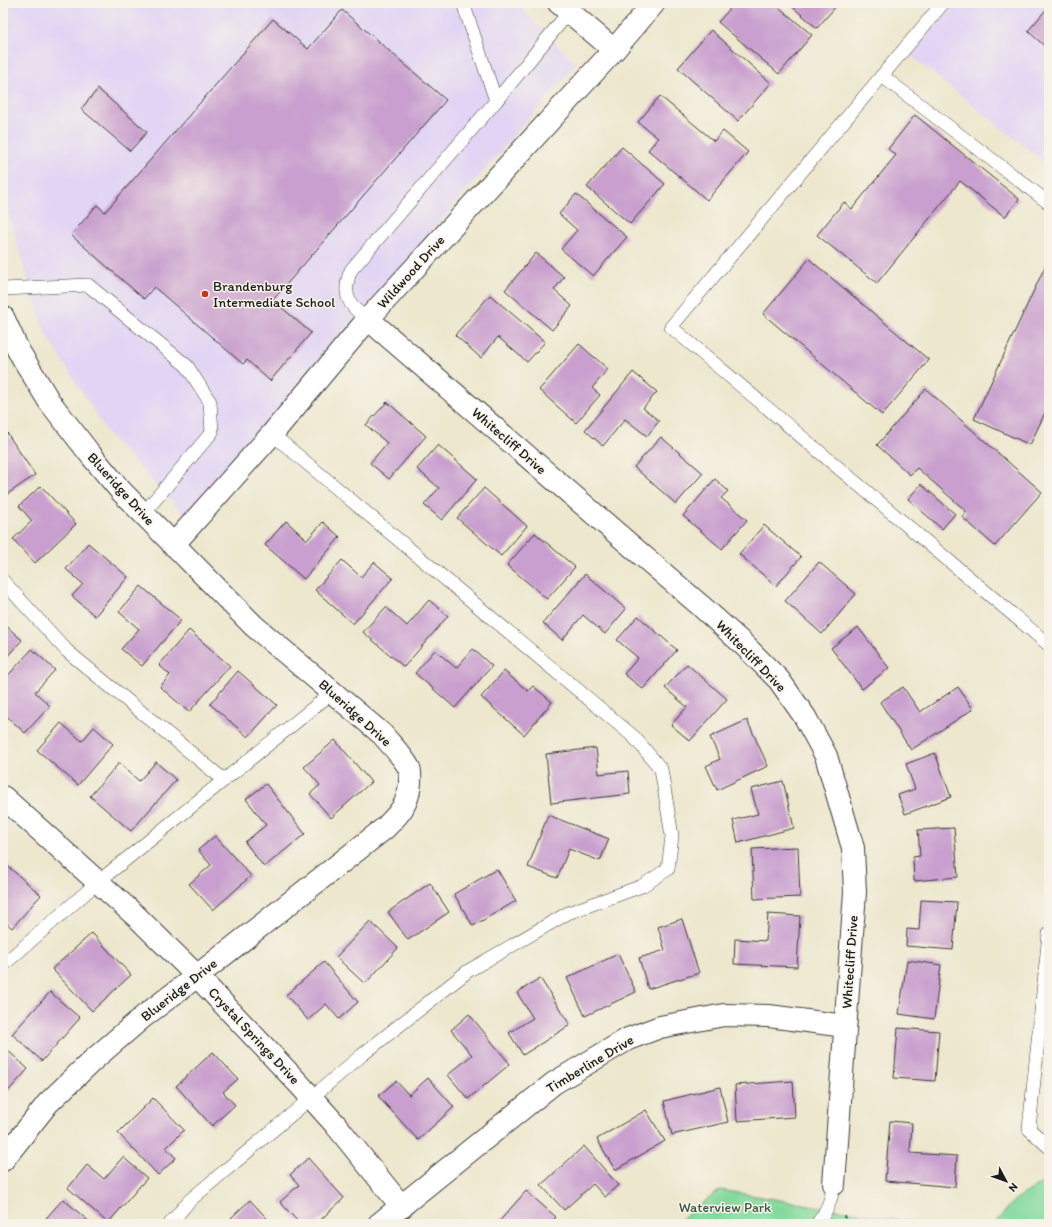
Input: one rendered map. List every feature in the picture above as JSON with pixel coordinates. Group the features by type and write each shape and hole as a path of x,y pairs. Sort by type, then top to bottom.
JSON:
{"street":[{"name":"Wildwood Drive","path":"173,545 272,434 368,319 614,50 654,3"},
{"path":"564,8 614,50"},
{"name":"Blueridge Drive","path":"3,317 18,350 49,401 121,491 254,626 382,734 400,755 410,770 409,796 400,813 385,828 143,1017 93,1060 48,1103 3,1160"},
{"name":"Whitecliff Drive","path":"368,319 717,620 779,680 805,717 826,756 852,848 855,892 834,1184"},
{"name":"Crystal Springs Drive","path":"3,797 137,917 197,976 311,1097 402,1206"},
{"name":"Timberline Drive","path":"379,1224 554,1083 628,1039 660,1027 724,1015 769,1016 845,1026"}],"lane":[{"path":"463,3 496,101"},
{"path":"943,3 671,326 1049,645"},
{"path":"368,319 358,313 350,304 346,293 347,281 351,270 496,101 564,8"},
{"path":"882,76 1049,203"},
{"path":"3,289 88,285 187,366 210,402 212,432 142,514"},
{"path":"170,1224 189,1201 311,1097 468,971 568,913 642,886 668,869 672,836 661,769 634,737 272,434"},
{"path":"3,581 67,651 224,780"},
{"path":"3,965 98,882 333,692"},
{"path":"1049,934 1029,1129 1049,1148"},
{"path":"817,1224 825,1215 831,1200 834,1184"}],"shaded area":[{"name":"Brandenburg Intermediate School","path":"3,3 516,3 576,64 186,516 108,434 44,331 3,197"},
{"path":"956,3 1049,3 1049,166 910,55"}],"green space":[{"path":"1049,1179 1049,1224 994,1224 1016,1199"},
{"name":"Waterview Park","path":"720,1190 923,1224 675,1224"}],"building":[{"path":"735,3 774,3 812,35 779,74 718,22"},
{"path":"788,3 839,3 817,28"},
{"path":"1049,6 1049,50 1028,31"},
{"path":"342,10 446,100 273,300 311,333 270,381 247,360 243,364 154,287 144,299 71,235 97,205 105,212 273,19 308,49"},
{"path":"711,30 771,83 738,121 678,68"},
{"path":"98,89 147,132 130,151 81,109"},
{"path":"660,96 714,141 723,131 748,152 707,200 648,150 658,138 638,122"},
{"path":"915,115 1019,199 1005,217 960,181 877,283 817,235 844,202 852,209 896,155 888,149"},
{"path":"622,147 665,184 630,224 587,187"},
{"path":"576,194 627,237 593,276 561,249 577,230 559,214"},
{"path":"536,253 564,277 554,290 572,306 552,330 505,290"},
{"path":"1049,258 1049,404 1030,445 974,419"},
{"path":"809,259 929,360 882,415 763,314"},
{"path":"490,295 545,342 527,362 498,337 481,358 455,335"},
{"path":"579,344 608,369 592,388 600,395 576,423 539,390"},
{"path":"633,372 657,392 643,408 659,421 647,436 625,419 603,446 585,430"},
{"path":"926,389 1042,492 995,546 962,517 966,511 917,468 910,475 877,445"},
{"path":"387,402 426,436 389,479 370,463 387,443 366,425"},
{"path":"7,433 35,475 3,497 3,435"},
{"path":"661,437 703,473 676,504 634,467"},
{"path":"438,445 477,479 442,520 424,505 439,488 417,469"},
{"path":"715,479 728,491 721,498 747,520 722,549 683,516"},
{"path":"921,484 955,514 942,529 908,499"},
{"path":"41,486 76,524 35,563 13,539 32,521 19,506"},
{"path":"484,488 527,526 501,556 457,518"},
{"path":"286,521 307,540 323,522 340,537 304,579 265,545"},
{"path":"764,525 801,557 776,586 739,554"},
{"path":"535,533 575,567 547,599 507,565"},
{"path":"88,543 128,577 95,616 72,596 83,584 66,569"},
{"path":"342,560 361,577 374,562 393,578 353,624 315,590"},
{"path":"819,562 856,594 822,634 785,601"},
{"path":"585,574 626,609 605,634 583,615 562,640 543,623"},
{"path":"141,586 181,620 142,666 121,649 139,629 119,612"},
{"path":"429,600 448,616 404,667 363,632 386,607 407,626"},
{"path":"638,616 677,650 643,689 624,674 638,658 617,640"},
{"path":"3,623 22,640 3,661"},
{"path":"858,627 889,668 862,689 831,648"},
{"path":"189,630 230,666 189,712 160,687 170,675 159,665"},
{"path":"32,649 55,670 35,692 50,706 25,733 3,713 3,681"},
{"path":"473,649 492,666 455,708 415,673 435,650 456,668"},
{"path":"687,664 727,699 690,741 671,725 687,707 665,688"},
{"path":"238,671 277,705 248,737 210,704"},
{"path":"504,671 528,691 533,686 552,702 524,735 481,697"},
{"path":"903,687 920,712 958,687 973,709 911,750 880,702"},
{"path":"747,720 768,766 717,790 706,766 720,759 710,737"},
{"path":"61,723 82,741 94,727 113,744 78,785 37,750"},
{"path":"335,740 371,782 331,818 310,794 320,785 304,767"},
{"path":"596,748 599,774 628,771 630,794 551,803 546,754"},
{"path":"935,753 951,797 905,814 898,795 915,789 906,764"},
{"path":"156,762 176,780 131,831 90,796 119,763 139,781"},
{"path":"783,781 794,828 738,843 733,820 758,814 751,789"},
{"path":"266,784 305,834 264,867 245,842 266,825 246,799"},
{"path":"548,815 609,839 600,861 569,849 557,878 528,867"},
{"path":"954,828 958,877 914,881 913,857 920,856 918,830"},
{"path":"215,836 251,876 213,910 189,884 211,865 198,850"},
{"path":"798,847 800,897 754,899 752,849"},
{"path":"3,862 41,895 12,928 3,920"},
{"path":"497,869 516,901 473,926 454,894"},
{"path":"430,883 449,912 408,940 388,912"},
{"path":"921,900 957,902 953,950 906,946 907,929 919,930"},
{"path":"768,914 800,916 797,967 734,964 735,939 766,941"},
{"path":"682,919 699,973 648,989 639,958 665,950 658,927"},
{"path":"370,921 398,948 365,984 336,957"},
{"path":"92,933 131,975 92,1011 52,969"},
{"path":"618,954 636,992 585,1016 567,978"},
{"path":"907,960 941,965 934,1019 899,1014"},
{"path":"324,962 358,1002 339,1019 326,1004 308,1020 286,995"},
{"path":"540,978 570,1025 523,1055 509,1033 533,1018 517,993"},
{"path":"50,992 80,1018 42,1061 12,1034"},
{"path":"469,1014 510,1064 468,1099 448,1075 472,1055 451,1030"},
{"path":"898,1028 939,1031 935,1081 894,1078"},
{"path":"3,1046 28,1069 3,1097"},
{"path":"213,1052 238,1079 223,1092 235,1105 212,1126 176,1086"},
{"path":"428,1078 454,1107 418,1140 378,1096 396,1081 409,1095"},
{"path":"793,1081 795,1117 737,1121 735,1085"},
{"path":"720,1087 728,1122 672,1135 664,1101"},
{"path":"153,1098 184,1130 166,1148 176,1158 158,1175 118,1133"},
{"path":"646,1110 665,1141 615,1170 597,1139"},
{"path":"890,1121 912,1123 910,1153 957,1156 955,1187 885,1181"},
{"path":"584,1146 618,1185 605,1197 593,1184 564,1210 541,1185"},
{"path":"123,1157 147,1178 108,1223 68,1188 87,1165 104,1179"},
{"path":"308,1158 344,1198 316,1224 300,1224 280,1202 299,1185 290,1175"},
{"path":"526,1191 556,1217 549,1224 497,1224"},
{"path":"63,1199 92,1224 41,1224"},
{"path":"250,1200 272,1224 236,1224 231,1218"}],"place":[{"name":"Brandenburg Intermediate School","path":"205,294"}]}
